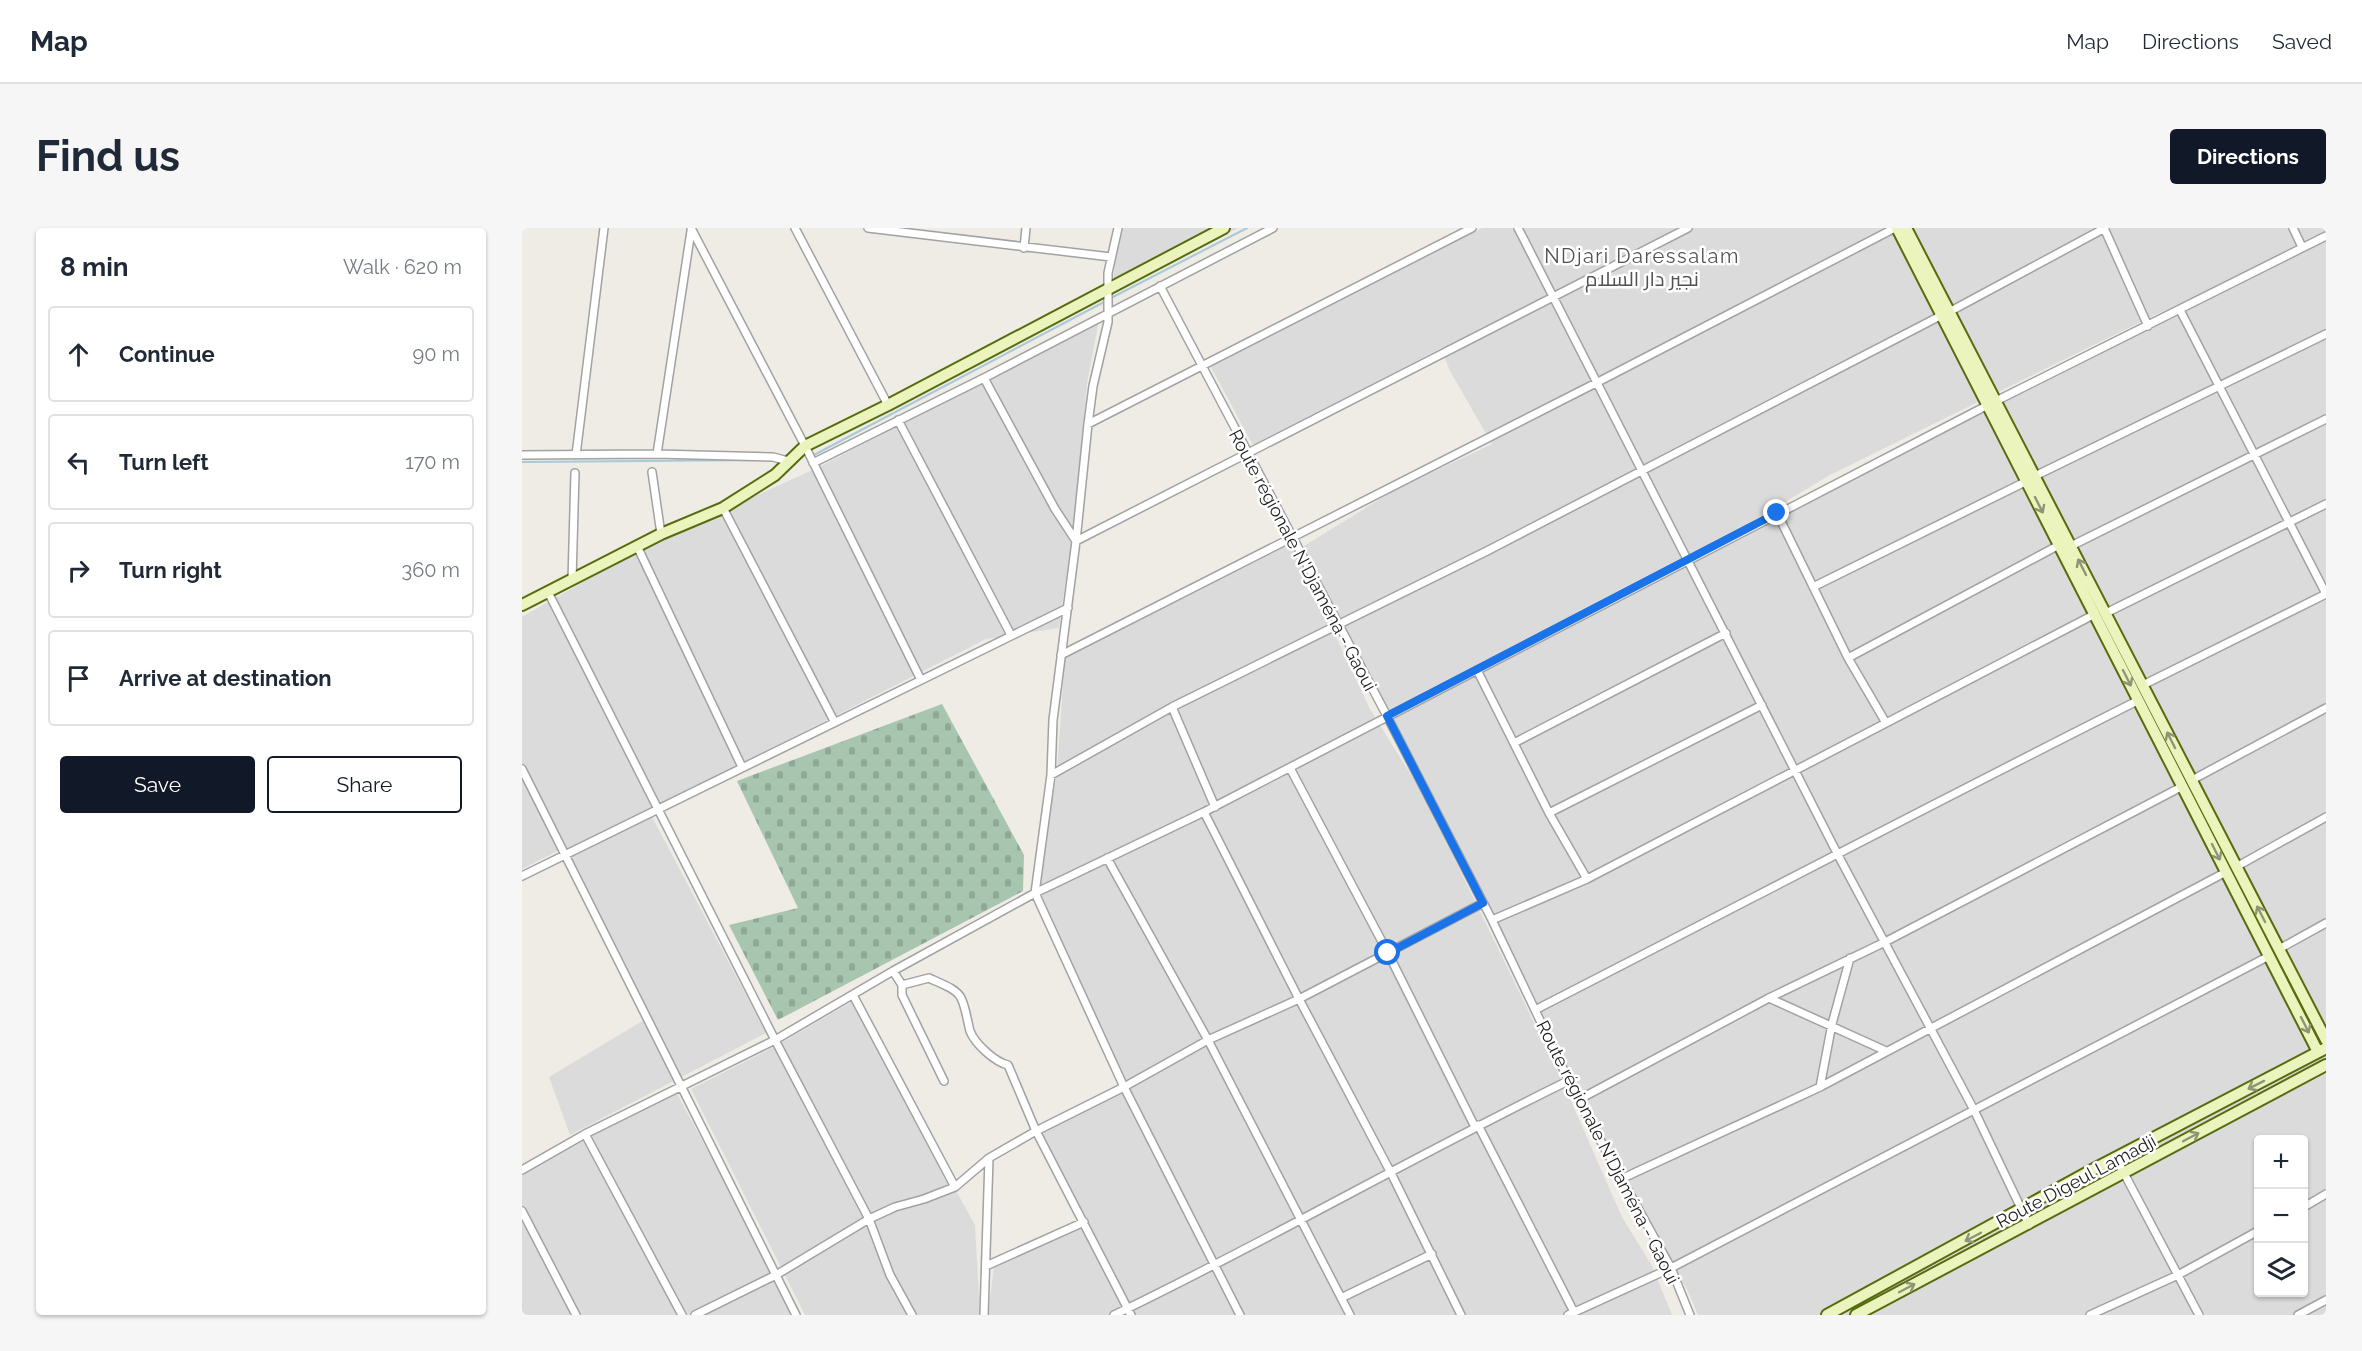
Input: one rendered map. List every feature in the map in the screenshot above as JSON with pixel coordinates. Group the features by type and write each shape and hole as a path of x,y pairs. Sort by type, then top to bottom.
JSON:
{"street":[{"path":"576,455 604,228"},
{"path":"795,228 888,405"},
{"path":"868,228 1111,257"},
{"path":"944,238 945,228"},
{"path":"1024,248 1026,228"},
{"path":"1118,228 1111,257 1107,292 1109,311 1088,424 1077,541 1053,720 1052,775 1035,893 1124,1088 1240,1315"},
{"path":"522,605 661,534 723,508 775,475 805,446 1107,292 1224,228"},
{"path":"813,463 984,378 1109,311 1273,228"},
{"path":"1088,424 1472,228"},
{"path":"1518,228 1838,855 1974,1110 2029,1225"},
{"path":"1077,541 1688,228"},
{"path":"1061,655 1896,228 1945,313 2031,479 2071,546 2139,700 2187,783"},
{"path":"1906,228 1945,313"},
{"path":"1052,775 1172,707 1487,551 2104,228 2148,326"},
{"path":"2293,228 2302,247"},
{"path":"657,454 691,229"},
{"path":"691,229 805,446 921,680"},
{"path":"522,1170 585,1134 775,1040 892,971 1035,893 1215,807 1777,513 2326,236"},
{"name":"Route régionale N'Djaména - Gaoui","path":"1160,286 1201,368 1387,716 1492,921 1578,1100 1671,1268 1690,1315"},
{"path":"2143,685 2326,594 2180,310"},
{"path":"1813,587 2326,334"},
{"path":"984,378 1055,509 1077,541"},
{"path":"2071,546 2326,419"},
{"path":"898,420 1011,635"},
{"path":"522,454 773,456 788,461"},
{"path":"652,472 661,534"},
{"path":"572,580 575,473"},
{"path":"2031,479 2059,545 2143,685 2187,783 2231,869 2269,956 2322,1050"},
{"path":"1492,921 1587,879 2100,614 2326,504"},
{"path":"723,508 834,721"},
{"path":"1777,513 1848,658 1886,723"},
{"path":"1848,658 2059,545"},
{"path":"637,546 742,767"},
{"path":"548,592 775,1040 869,1219 890,1275 912,1315"},
{"path":"522,876 1068,608"},
{"path":"1514,743 1726,633"},
{"path":"1477,669 1549,813 1587,879"},
{"path":"1535,1010 1838,855 1932,804 2139,700"},
{"path":"1549,813 1762,705"},
{"path":"1172,707 1215,807"},
{"path":"1578,1100 1769,998 1885,942 2326,708"},
{"path":"1290,768 1388,953 1571,1313 1671,1268 2269,956"},
{"path":"522,769 796,1315"},
{"path":"1204,812 1391,1173 1461,1315"},
{"path":"1621,1179 1820,1087 2326,817"},
{"path":"1107,858 1208,1040 1350,1315"},
{"path":"2231,869 2279,949 2326,1040"},
{"path":"695,1315 776,1275 869,1219 895,1207 924,1199 955,1186 989,1158 1036,1131 1124,1088 1208,1040 1299,999 1483,903"},
{"path":"2279,949 2326,923"},
{"path":"1820,1087 1832,1024 1850,958"},
{"path":"892,971 902,985 902,995 944,1081"},
{"path":"902,985 930,978 955,991 961,998 971,1033 982,1047 1001,1063 1008,1065 1036,1131 1130,1312"},
{"path":"853,995 955,1186"},
{"path":"1769,998 1832,1024 1886,1051"},
{"name":"Route Digeul Lamadji","path":"1827,1315 2116,1158 2322,1050"},
{"name":"Route Digeul Lamadji","path":"1856,1315 2326,1065"},
{"path":"1114,1315 1130,1312 1300,1219 1570,1080"},
{"path":"585,1134 682,1315"},
{"path":"984,1315 989,1158"},
{"path":"2116,1158 2199,1315"},
{"path":"2308,1205 2326,1194"},
{"path":"522,1211 576,1315"},
{"path":"986,1266 1084,1222"},
{"path":"2090,1315 2178,1275 2254,1234"},
{"path":"1341,1298 1432,1254"},
{"path":"2298,1315 2326,1300"}],"shaded area":[{"path":"1118,228 1239,228 1113,284"},
{"path":"1482,228 1900,228 1982,400 1830,475 1688,560 1631,591 2326,240 2326,1072 2192,1141 2326,1074 2326,1315 1698,1315 1688,1291 1598,1139 1388,712 1296,552 1370,709 1416,783 1454,858 1559,1074 1622,1217 1652,1266 1672,1315 988,1315 994,1266 1087,1223 1039,1128 1121,1086 1037,894 1057,772 1065,655 1290,541 1296,551 1393,491 1492,444 1450,371 1441,348 1254,447 1211,367"},
{"path":"1911,228 2326,228 2326,232 1996,393"},
{"path":"1099,320 1087,383 1076,507 1059,628 986,639 649,811 766,1033 570,1135 549,1077 649,1017 563,848 522,869 522,617 644,547 819,467"},
{"path":"855,1000 975,1225 980,1315 805,1315 691,1089 768,1050"},
{"path":"675,1090 796,1315 522,1315 522,1170"}],"green space":[{"path":"942,704 1024,855 1023,891 778,1020 729,925 798,908 737,781"}],"waterway":[{"path":"1111,298 1247,228"},
{"path":"812,456 1106,301"},
{"path":"522,462 762,460"}],"district":[{"name":"NDjari Daressalam نجير دار السلام","path":"1642,268"}],"route":[{"path":"1388,953 1483,903 1387,716 1777,513"}]}
